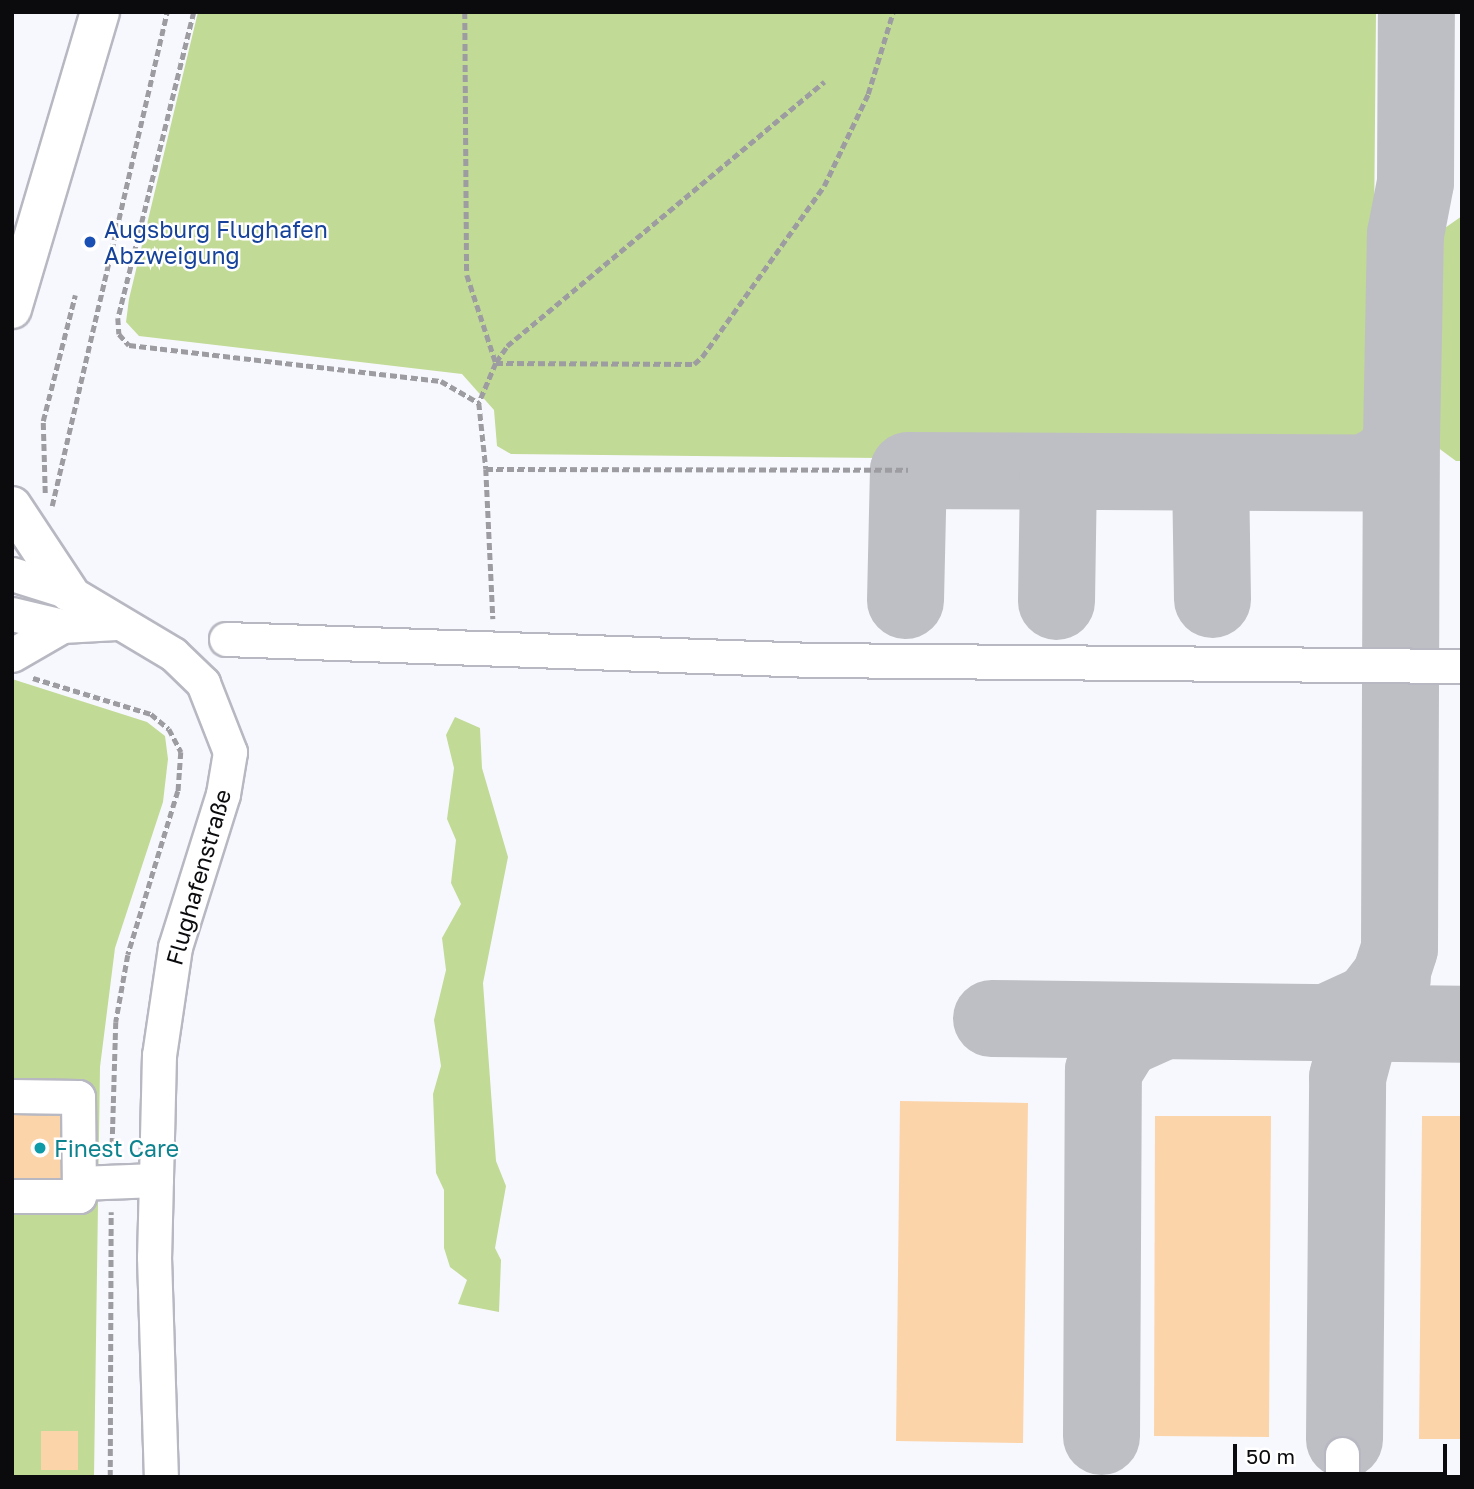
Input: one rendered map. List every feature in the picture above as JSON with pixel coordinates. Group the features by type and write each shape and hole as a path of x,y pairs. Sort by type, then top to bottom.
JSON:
{"main road":[{"path":"12,309 100,12"},
{"path":"12,506 66,609"}],"street":[{"name":"Flughafenstraße","path":"12,575 66,609 116,623 173,654 203,683 230,752 223,794 175,947 159,1055 156,1180 161,1477"},
{"path":"18,665 66,609"},
{"name":"Flughafenstraße","path":"12,614 66,609"},
{"path":"226,639 495,653 1462,666"},
{"path":"12,1096 78,1097 79,1183 79,1196 12,1196"},
{"path":"79,1183 156,1180"}],"path":[{"path":"75,295 43,421 47,510 167,12"},
{"path":"194,12 119,334 129,345 173,353 441,381 479,403"},
{"path":"465,12 467,275 472,308 496,363"},
{"path":"496,363 694,364 702,357 824,186 868,94 893,12"},
{"path":"495,653 486,469 479,403 496,363 507,346 824,82"},
{"path":"486,469 908,470"},
{"path":"18,665 151,714 169,729 181,752 178,791 128,955 116,1022 110,1477"}],"green space":[{"path":"198,12 1376,12 1372,450 1351,463 511,454 497,446 494,410 462,374 139,336 126,322 129,299"},
{"path":"1462,216 1462,461 1456,461 1437,447 1438,244 1442,230"},
{"path":"12,679 147,722 165,736 168,759 163,802 115,948 100,1067 94,1477 12,1477"},
{"path":"455,717 480,728 482,768 508,857 483,983 496,1161 506,1186 495,1248 501,1260 499,1312 458,1304 467,1280 450,1267 444,1248 444,1190 436,1173 433,1094 441,1066 434,1020 446,970 442,938 461,904 451,883 456,840 447,819 454,768 446,735"}],"building":[{"path":"900,1101 1028,1103 1023,1443 896,1441"},
{"name":"Finest Care","path":"12,1107 67,1107 67,1189 12,1188"},
{"path":"1155,1116 1271,1116 1269,1437 1154,1436"},
{"path":"1422,1116 1462,1116 1462,1439 1419,1439"},
{"path":"41,1431 78,1431 78,1470 41,1470"}],"taxiway":[{"path":"1324,1023 1370,1002 1390,976 1399,948 1401,438 1405,234 1415,182 1416,12"},
{"path":"905,600 908,470 1366,472 1391,458 1401,438"},
{"path":"1056,601 1058,471"},
{"path":"1210,472 1212,599"},
{"path":"1344,1439 1347,1077 1357,1039 1392,978"},
{"path":"991,1018 1462,1024"},
{"path":"1101,1436 1103,1070 1122,1039 1162,1021"}],"place":[{"name":"Augsburg Flughafen Abzweigung","path":"90,242"},
{"name":"Finest Care","path":"40,1148"}]}
